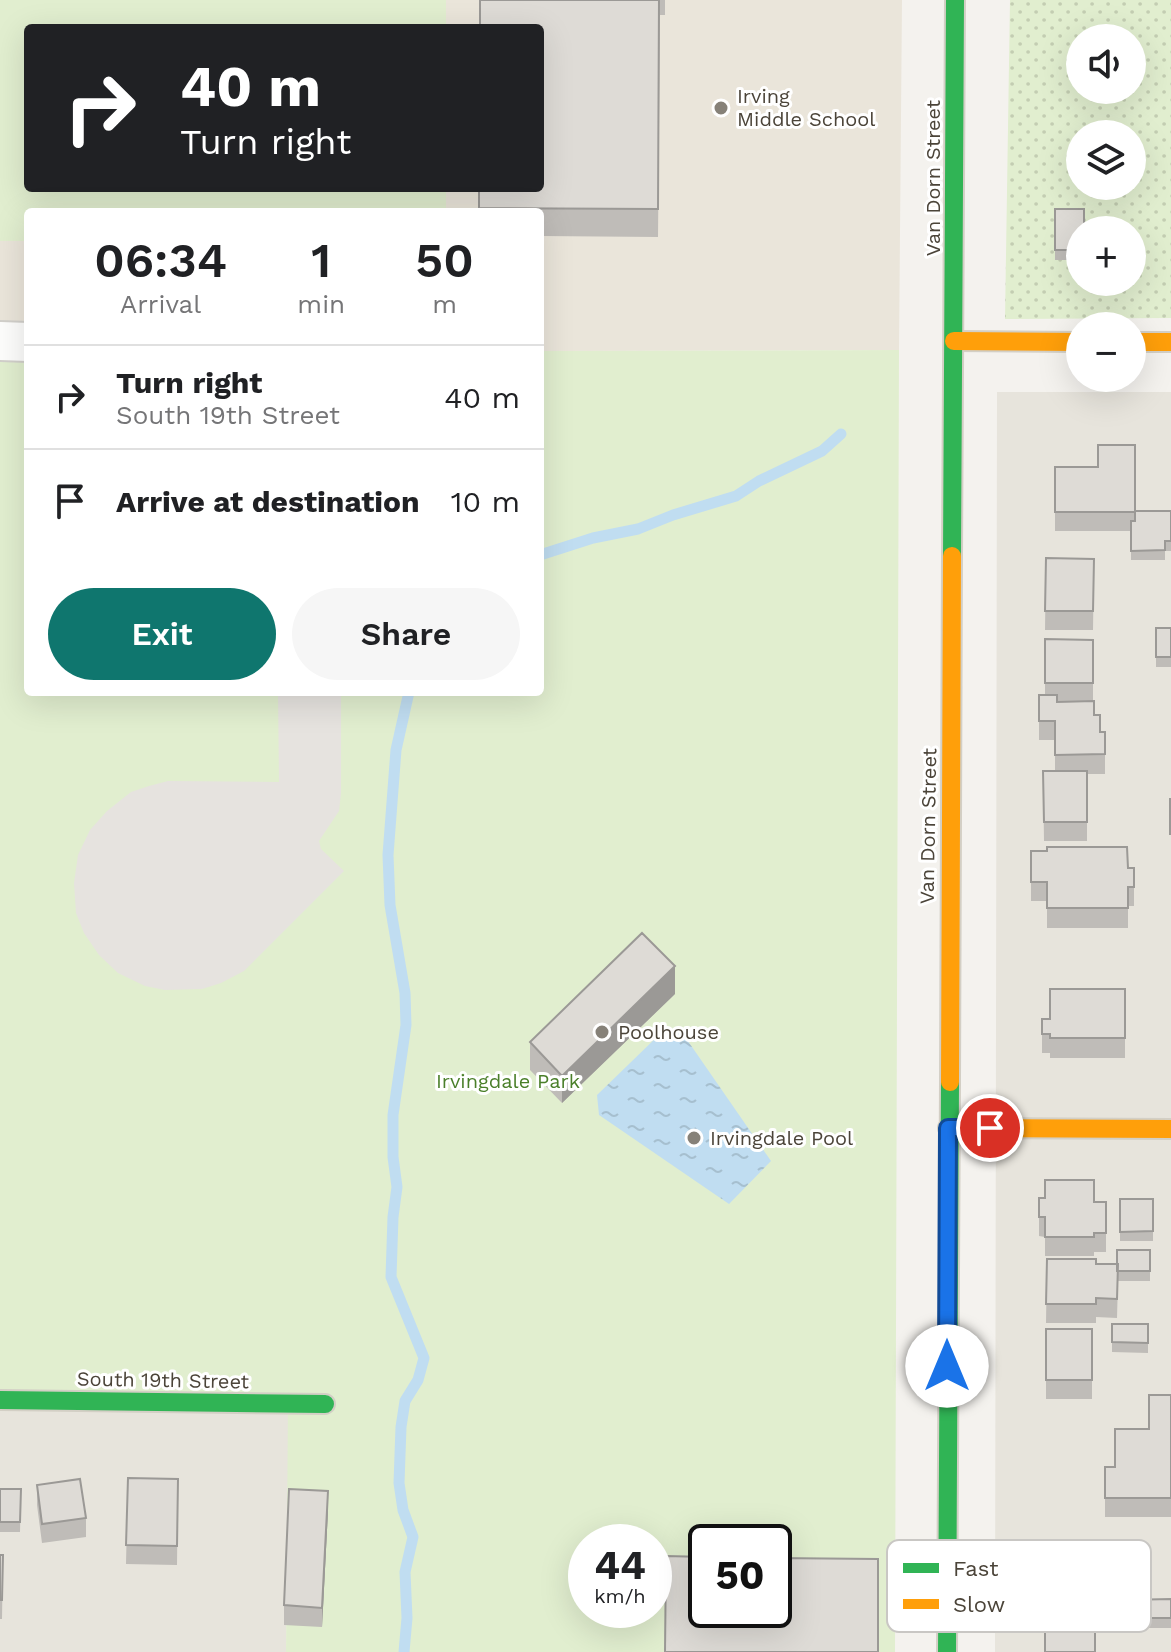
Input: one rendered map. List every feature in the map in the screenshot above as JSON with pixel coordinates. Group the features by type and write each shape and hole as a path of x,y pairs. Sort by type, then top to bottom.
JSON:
{"main road":[{"name":"Van Dorn Street","path":"947,1540 955,0"},
{"path":"954,341 1066,342"},
{"path":"1146,342 1171,342"},
{"path":"948,1128 1171,1129"},
{"name":"South 19th Street","path":"0,1400 325,1404"},
{"name":"Van Dorn Street","path":"947,1632 947,1652"}],"street":[{"path":"0,341 24,342"}],"shaded area":[{"name":"Irving Middle School","path":"0,0 902,0 899,350 544,351 544,208 24,208 24,342 0,341"},
{"path":"997,392 1171,392 1171,1652 995,1652 995,1632 1151,1632 1151,1540 995,1540"},
{"path":"278,696 341,696 339,811 319,841 321,849 344,871 244,971 221,983 202,989 165,990 145,986 118,973 99,955 84,933 76,913 74,883 78,855 90,830 131,792 168,781 279,782"},
{"path":"0,1400 289,1403 286,1652 0,1652"}],"green space":[{"path":"0,0 446,0 446,24 24,24 24,192 446,192 446,208 24,208 24,241 0,241"},
{"path":"1010,0 1171,0 1171,318 1146,318 1146,312 1066,312 1066,319 1005,319"},
{"name":"Irvingdale Park","path":"0,341 24,342 24,696 544,696 544,351 899,350 895,1540 887,1540 887,1632 895,1632 895,1652 286,1652 288,1403 0,1400"}],"water":[{"name":"Irvingdale Pool","path":"663,1031 681,1031 771,1161 729,1204 599,1115 597,1095"}],"building":[{"path":"480,0 659,0 658,209 479,208 479,192 544,192 544,24 480,24"},
{"path":"1055,209 1084,209 1084,216 1066,216 1066,250 1055,250"},
{"path":"1098,445 1135,445 1135,512 1055,512 1055,467 1098,467"},
{"path":"1135,511 1171,511 1171,541 1165,541 1165,550 1131,551 1131,521 1135,521"},
{"path":"1046,558 1094,559 1093,611 1045,611"},
{"path":"1156,628 1171,628 1171,657 1156,657"},
{"path":"1045,639 1093,640 1093,683 1045,683"},
{"path":"1039,695 1057,695 1057,702 1094,701 1094,715 1100,715 1100,732 1105,732 1105,754 1055,755 1055,721 1039,721"},
{"path":"1043,771 1087,771 1087,822 1044,822"},
{"path":"1047,847 1127,847 1128,868 1134,868 1134,887 1128,887 1128,908 1047,908 1047,882 1031,882 1031,851 1047,851"},
{"path":"642,933 675,966 562,1076 530,1042"},
{"path":"1050,989 1125,989 1125,1038 1050,1038 1050,1034 1042,1034 1042,1019 1050,1019"},
{"path":"1045,1180 1094,1180 1094,1202 1106,1202 1106,1233 1094,1233 1094,1237 1045,1237 1045,1217 1039,1217 1039,1198 1045,1198"},
{"path":"1120,1199 1153,1199 1153,1231 1120,1232"},
{"path":"1117,1250 1150,1250 1150,1271 1117,1271"},
{"path":"1047,1259 1096,1259 1096,1264 1118,1264 1117,1299 1096,1298 1096,1304 1046,1304"},
{"path":"1112,1324 1148,1324 1148,1343 1112,1342"},
{"path":"1046,1329 1092,1329 1092,1380 1046,1380"},
{"path":"1149,1395 1171,1395 1171,1498 1105,1498 1105,1467 1115,1467 1115,1429 1149,1429"},
{"path":"128,1478 178,1479 177,1546 126,1545"},
{"path":"80,1479 86,1518 42,1524 37,1485"},
{"path":"0,1489 21,1489 20,1522 0,1522"},
{"path":"289,1489 328,1491 322,1608 284,1605"},
{"path":"0,1555 3,1555 2,1600 0,1600"},
{"path":"672,1556 688,1557 688,1628 792,1628 792,1558 878,1559 878,1652 665,1652 665,1628 672,1628"},
{"path":"1151,1599 1171,1599 1171,1618 1151,1618"},
{"path":"1045,1632 1095,1632 1095,1652 1045,1652"}],"waterway":[{"path":"544,554 593,538 638,529 736,496 759,481 822,451 841,434"},
{"path":"404,1652 407,1618 405,1572 413,1537 403,1510 399,1483 401,1427 405,1401 418,1380 424,1358 391,1277 397,1187 393,1115 406,1025 405,993 390,905 388,855 396,750 408,696"}],"traffic: fast":[{"path":"952,556 955,0"},
{"path":"948,1540 950,1082"},
{"path":"0,1400 325,1404"},
{"path":"947,1632 947,1652"}],"traffic: slow":[{"path":"954,341 1066,342"},
{"path":"1146,342 1171,342"},
{"path":"950,1082 952,556"},
{"path":"948,1128 1171,1129"}],"place":[{"name":"Irving Middle School","path":"721,108"},
{"name":"Poolhouse","path":"602,1032"},
{"name":"Irvingdale Pool","path":"694,1138"}],"route":[{"path":"947,1366 948,1128 990,1128"}]}
